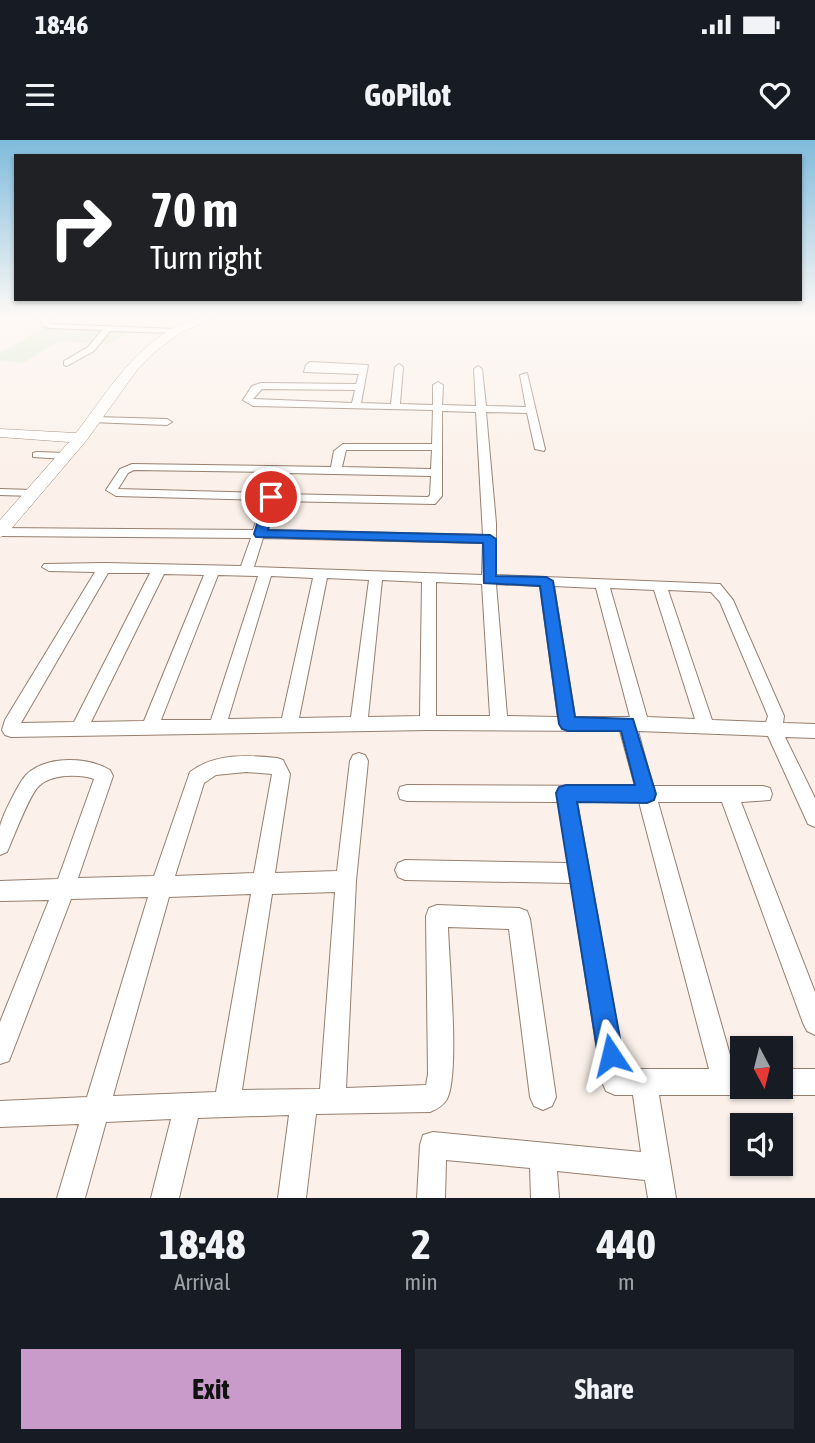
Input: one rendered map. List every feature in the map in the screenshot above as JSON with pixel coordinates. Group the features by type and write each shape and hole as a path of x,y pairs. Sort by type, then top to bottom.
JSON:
{"street":[{"path":"0,531 81,438 134,366"},
{"path":"309,366 307,370 364,372"},
{"path":"348,366 365,367 358,396"},
{"path":"396,407 399,367"},
{"path":"478,369 499,723"},
{"path":"524,375 540,449"},
{"path":"436,473 132,467 124,471 112,490 116,493 431,500 436,498 438,385"},
{"path":"358,396 251,403 248,400 261,386 358,396 396,407 531,410"},
{"path":"95,420 167,422"},
{"path":"3,435 81,438"},
{"path":"336,470 339,451 343,447 437,447"},
{"path":"37,455 66,456"},
{"path":"246,571 281,470"},
{"path":"0,492 33,493"},
{"path":"0,531 490,539"},
{"path":"49,567 160,568 709,586 722,594 776,716 773,729 815,818"},
{"path":"105,567 10,728 16,731 289,724 499,723 633,724 815,731"},
{"path":"78,730 160,568"},
{"path":"149,728 214,570"},
{"path":"217,727 266,572"},
{"path":"289,724 321,574"},
{"path":"359,723 376,576"},
{"path":"428,723 429,577"},
{"path":"546,581 568,724"},
{"path":"602,583 647,794 730,1069"},
{"path":"659,585 706,726"},
{"path":"332,1102 346,881 359,761"},
{"path":"71,1198 161,888 196,778 209,768 277,766 281,774 227,1103"},
{"path":"0,845 36,777 72,770 100,772 105,780 0,1052"},
{"path":"407,793 763,794"},
{"path":"566,793 615,1082 730,1082"},
{"path":"727,794 815,1023"},
{"path":"405,870 579,873"},
{"path":"0,891 346,881"},
{"path":"0,1114 227,1103 430,1099 437,1092 441,1055 437,916 519,919 543,1097"},
{"path":"644,1082 662,1198"},
{"path":"793,1082 815,1082"},
{"path":"292,1198 304,1102"},
{"path":"165,1198 188,1105"},
{"path":"430,1198 433,1144 657,1167"},
{"path":"543,1156 545,1198"}],"route":[{"path":"271,497 260,534 490,539 489,580 546,581 568,724 627,724 647,794 566,793 611,1055"}]}
